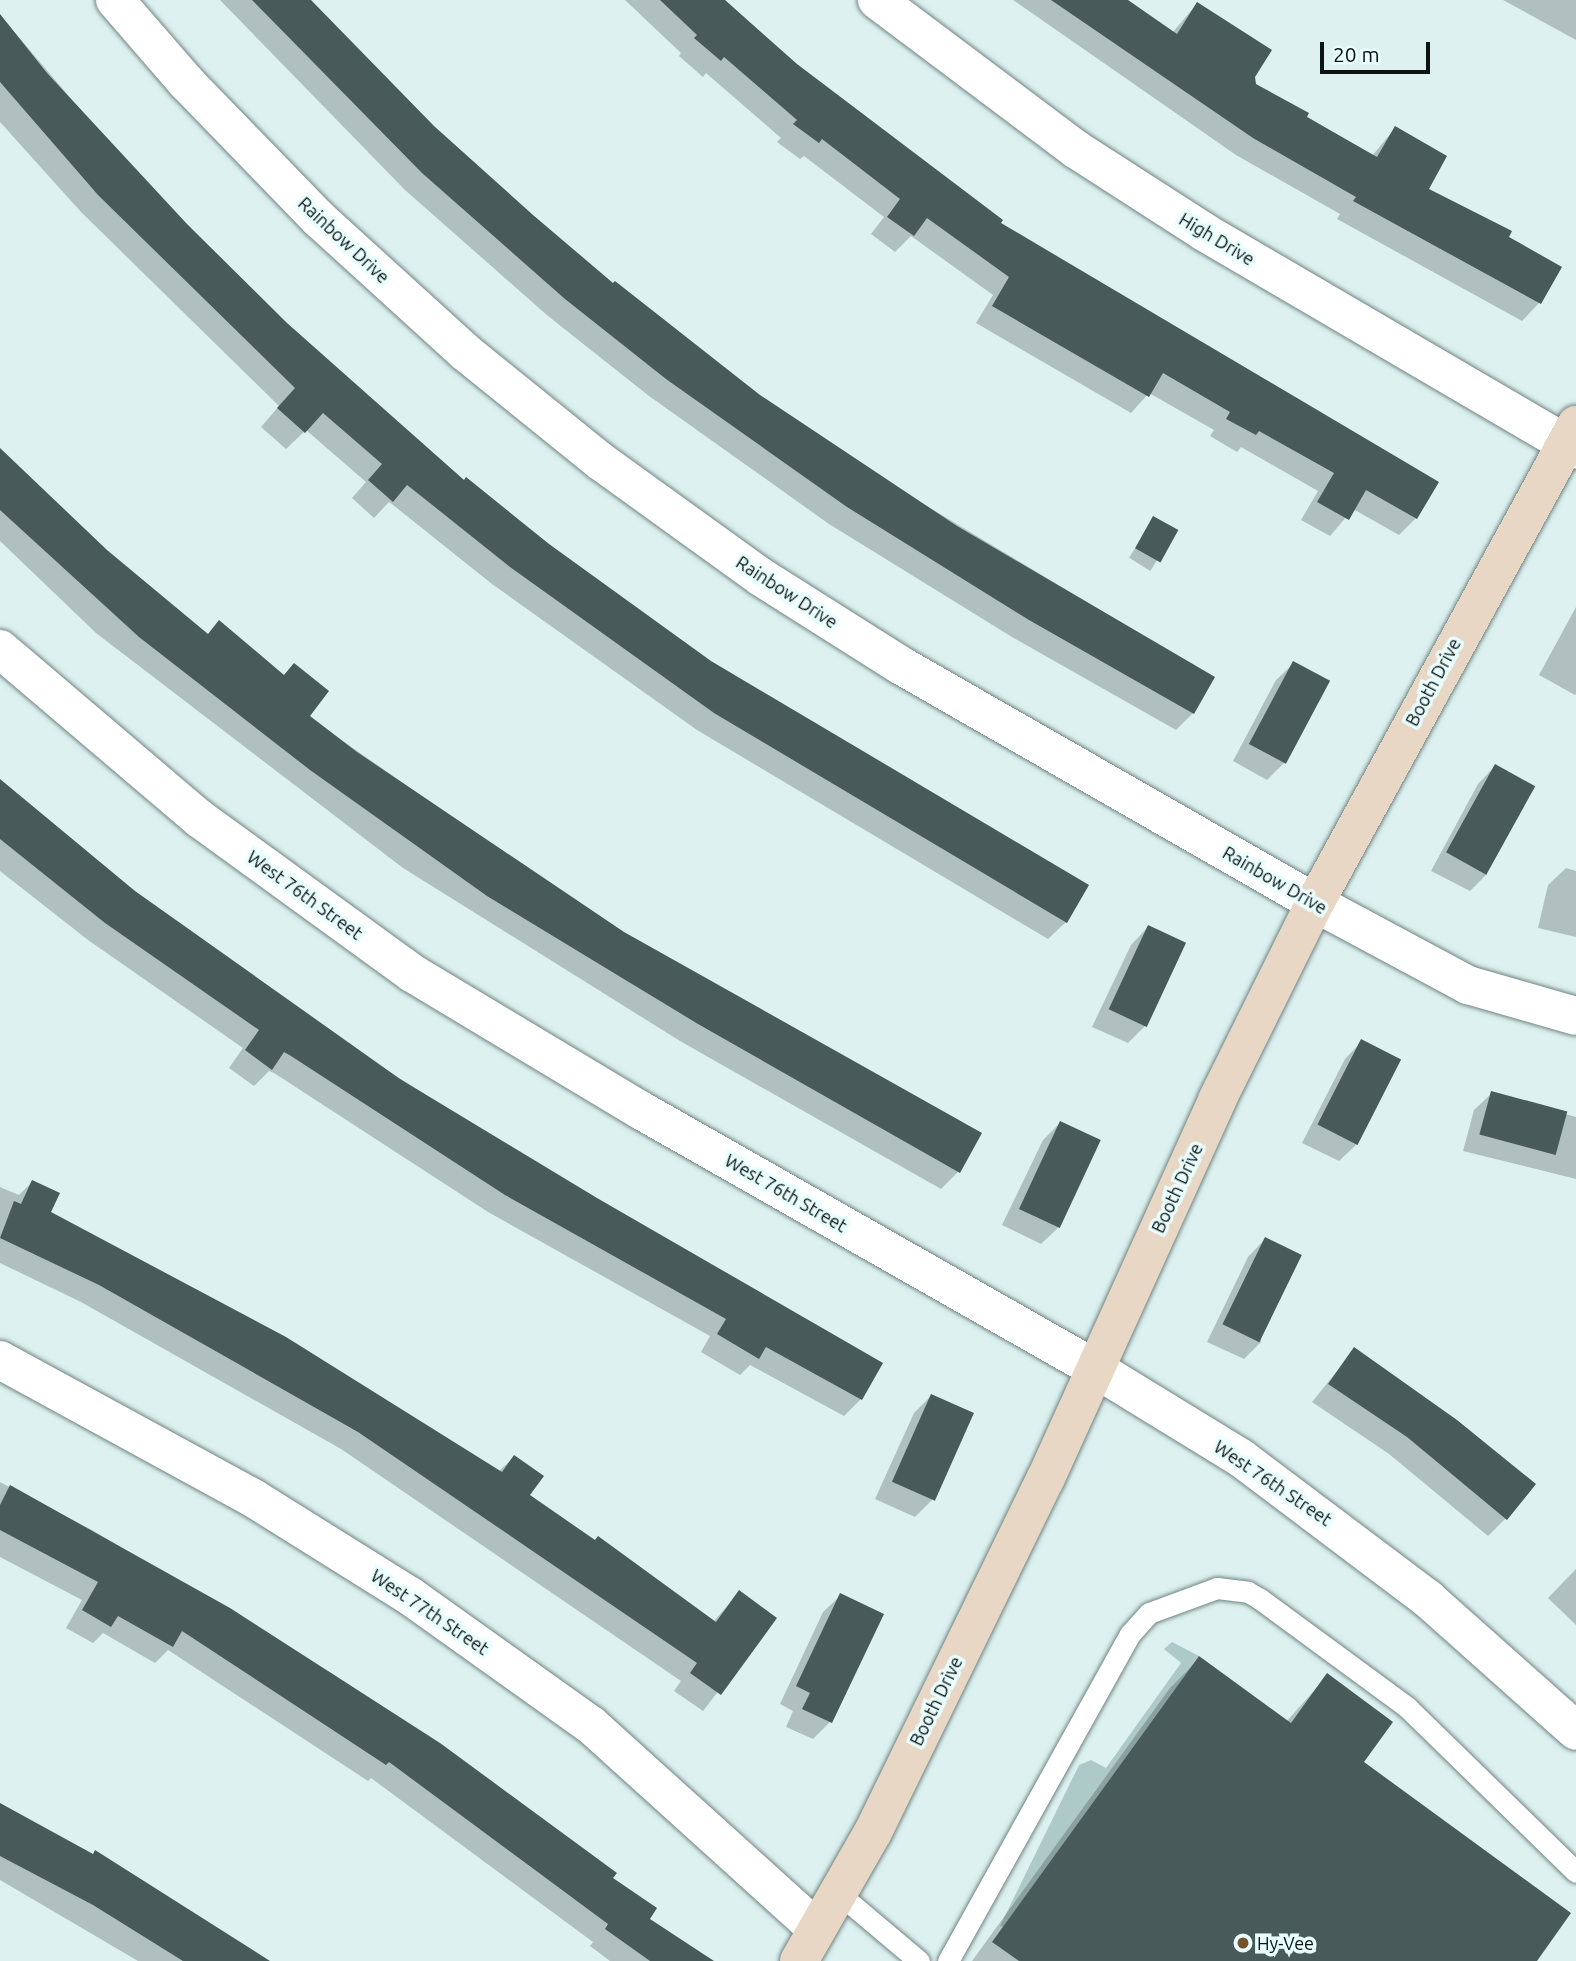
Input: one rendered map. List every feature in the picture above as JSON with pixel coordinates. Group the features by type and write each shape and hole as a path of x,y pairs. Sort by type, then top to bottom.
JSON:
{"street":[{"name":"Rainbow Drive","path":"116,0 187,83 319,219 465,352 600,461 761,577 900,665 1315,903 1468,985 1576,1016"},
{"name":"High Drive","path":"877,0 1077,150 1204,232 1573,439"},
{"name":"Booth Drive","path":"807,1945 885,1807 1045,1480 1217,1100 1315,903 1573,439"},
{"name":"West 76th Street","path":"0,649 200,819 412,973 642,1111 1094,1368 1241,1458 1336,1525 1428,1599 1576,1731"},
{"name":"West 77th Street","path":"0,1360 253,1498 421,1604 591,1725 807,1945"}],"lane":[{"path":"948,1961 1130,1634 1149,1613 1217,1588 1248,1592 1260,1599 1407,1707 1576,1872"},
{"path":"837,1892 919,1961"}],"shaded area":[{"path":"1172,1642 1199,1656 1003,1927 1000,1926 1079,1765 1091,1760 1106,1768 1181,1663 1164,1649"}],"building":[{"path":"252,0 311,0 434,126 533,215 613,283 615,281 760,395 957,526 1215,677 1194,714 1029,620 847,507 666,379 565,299 422,173"},
{"path":"660,0 725,0 797,64 1003,220 1001,223 1439,482 1417,519 1366,490 1349,520 1317,502 1334,473 1259,431 1256,435 1226,419 1230,412 1163,373 1149,397 992,306 1009,277 927,218 914,236 887,217 900,199 822,139 819,143 793,124 797,120 724,57 721,61 694,38 697,35"},
{"path":"1051,0 1128,0 1177,34 1197,2 1272,50 1255,77 1256,84 1309,113 1307,117 1377,157 1395,126 1447,156 1429,189 1512,231 1509,237 1562,267 1541,304 1353,201 1356,197 1253,138"},
{"path":"0,14 47,73 187,224 287,323 464,480 466,477 549,544 711,661 1089,885 1067,923 714,713 510,567 407,485 393,502 368,480 382,464 323,413 305,433 277,408 295,388 98,195 0,82"},
{"path":"0,448 107,550 208,634 219,620 284,675 294,663 329,691 310,716 357,752 624,932 982,1133 960,1173 698,1024 487,896 310,770 139,637 0,510"},
{"path":"1153,516 1178,530 1160,562 1135,548"},
{"path":"1293,661 1330,681 1286,764 1249,744"},
{"path":"1495,764 1535,786 1486,875 1446,852"},
{"path":"0,779 135,891 400,1079 597,1198 883,1363 862,1400 766,1347 759,1359 717,1334 726,1319 505,1195 284,1052 272,1070 245,1050 259,1030 105,923 0,839"},
{"path":"1148,925 1186,943 1147,1027 1109,1009"},
{"path":"1361,1039 1401,1059 1358,1145 1317,1125"},
{"path":"1491,1091 1567,1111 1556,1155 1479,1134"},
{"path":"1060,1121 1101,1140 1060,1228 1019,1209"},
{"path":"32,1180 60,1193 51,1212 286,1337 502,1472 514,1455 544,1476 530,1495 595,1540 598,1536 716,1622 739,1590 777,1618 721,1695 690,1673 697,1663 358,1432 99,1285 0,1238 14,1201 21,1204"},
{"path":"1265,1237 1302,1255 1259,1342 1222,1324"},
{"path":"1354,1347 1457,1420 1536,1484 1507,1520 1407,1437 1328,1384"},
{"path":"931,1394 974,1413 935,1501 892,1482"},
{"path":"10,1485 230,1608 440,1743 617,1873 613,1878 657,1908 650,1919 714,1961 650,1961 605,1929 608,1924 389,1762 386,1765 182,1631 173,1647 118,1616 111,1627 82,1610 98,1582 0,1530 0,1505"},
{"path":"840,1593 884,1614 832,1723 802,1709 810,1693 796,1686"},
{"path":"1199,1656 1291,1723 1327,1673 1393,1722 1364,1762 1571,1913 1537,1961 1019,1961 992,1942"},
{"path":"0,1803 93,1854 95,1850 270,1961 183,1961 93,1905 0,1856"}],"place":[{"name":"Hy-Vee","path":"1243,1943"}]}
